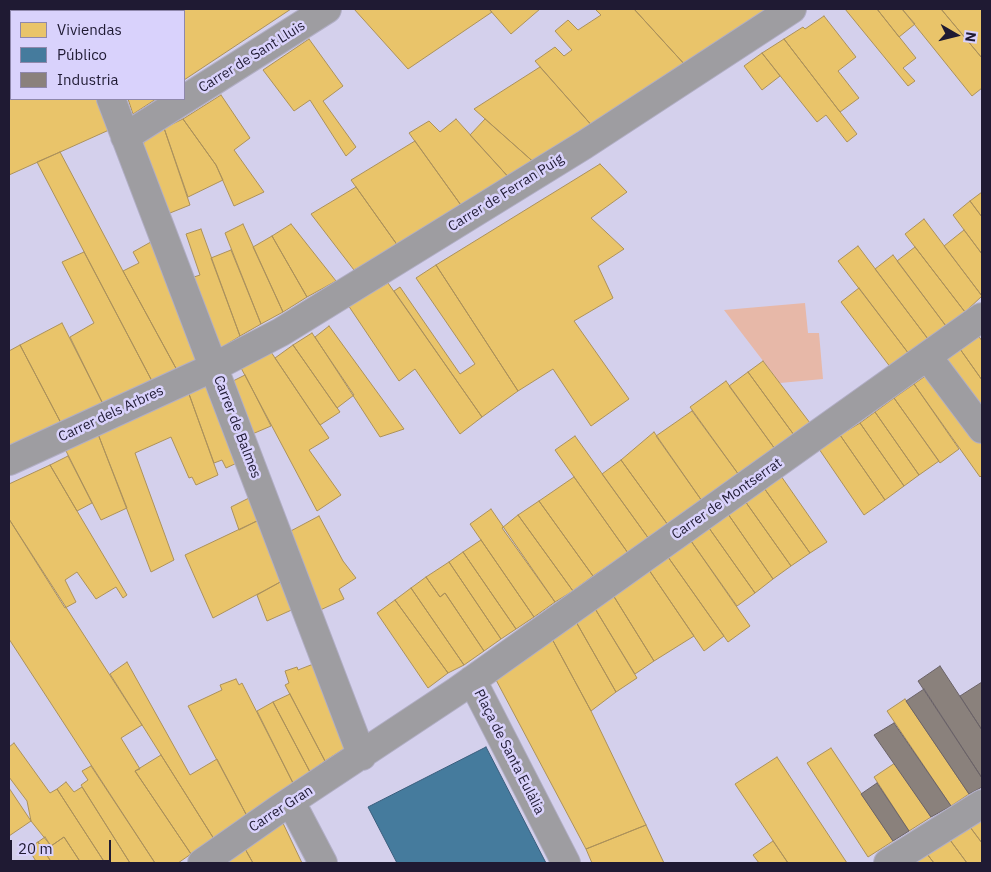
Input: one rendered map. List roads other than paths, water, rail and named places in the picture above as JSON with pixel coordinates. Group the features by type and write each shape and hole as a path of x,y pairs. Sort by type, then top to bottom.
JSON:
{"street":[{"name":"Carrer de Sant Lluis","path":"185,99 327,9"},
{"name":"Carrer de Ferran Puig","path":"214,367 281,332 576,150 792,9"},
{"name":"Carrer de Balmes","path":"111,100 362,756"},
{"name":"Carrer de Sant Lluis","path":"126,137 184,100"},
{"name":"Carrer de Montserrat","path":"472,680 982,317"},
{"path":"927,356 982,429"},
{"name":"Carrer dels Arbres","path":"9,462 214,367"},
{"name":"Plaça de Santa Eulàlia","path":"362,756 472,680 566,863"},
{"name":"Carrer Gran","path":"202,863 362,756"},
{"path":"291,802 323,863"},
{"path":"888,863 982,804"}]}
